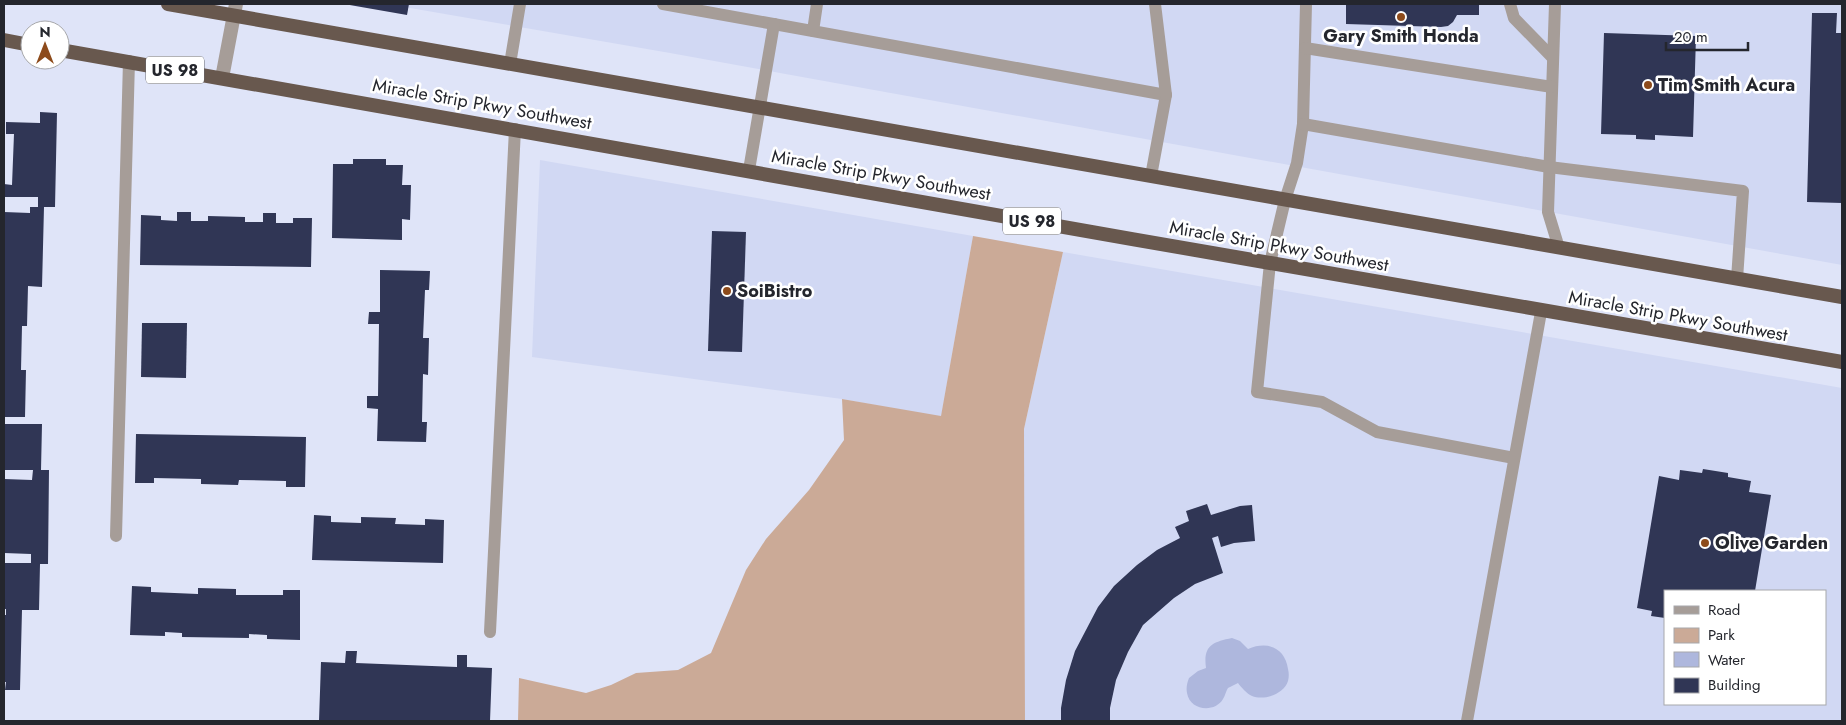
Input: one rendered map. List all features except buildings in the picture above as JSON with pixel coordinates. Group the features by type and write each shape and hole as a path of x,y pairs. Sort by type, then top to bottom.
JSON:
{"highway":[{"path":"168,4 234,9 510,64 1842,297"},
{"path":"4,40 20,43"},
{"name":"Miracle Strip Pkwy Southwest","path":"70,52 748,170 1541,312 1842,362"}],"street":[{"path":"222,78 234,9"}],"lane":[{"path":"510,64 520,4"},
{"path":"663,4 1166,95"},
{"path":"813,31 817,4"},
{"path":"1151,176 1166,95 1155,4"},
{"path":"1306,4 1303,124 1297,164 1270,263 1257,392 1322,402 1377,432 1514,458"},
{"path":"1510,4 1514,18 1553,58"},
{"path":"1555,4 1548,212 1560,248"},
{"path":"748,170 774,24"},
{"path":"1305,48 1552,87"},
{"path":"116,536 129,62"},
{"path":"1303,124 1549,167 1743,191 1737,279"},
{"path":"490,632 515,129"},
{"path":"1467,721 1541,312"}],"shaded area":[{"path":"387,4 1842,4 1842,265 670,53"},
{"path":"540,160 973,236 941,417 842,399 532,357"},
{"path":"1063,252 1842,388 1842,721 1025,721 1024,429"}],"green space":[{"path":"973,236 1063,252 1024,429 1025,721 518,721 519,678 586,693 611,685 636,673 678,670 711,653 746,570 766,539 809,490 844,440 842,399 941,416"}],"water":[{"path":"1232,638 1240,641 1248,649 1268,646 1279,651 1286,661 1289,675 1286,686 1278,693 1262,698 1248,694 1238,683 1228,688 1219,704 1203,708 1193,704 1187,693 1189,678 1206,668 1206,655 1210,646 1219,641"}],"place":[{"name":"Gary Smith Honda","path":"1401,17"},
{"name":"Tim Smith Acura","path":"1648,85"},
{"name":"SoiBistro","path":"727,291"},
{"name":"Olive Garden","path":"1705,543"}]}
